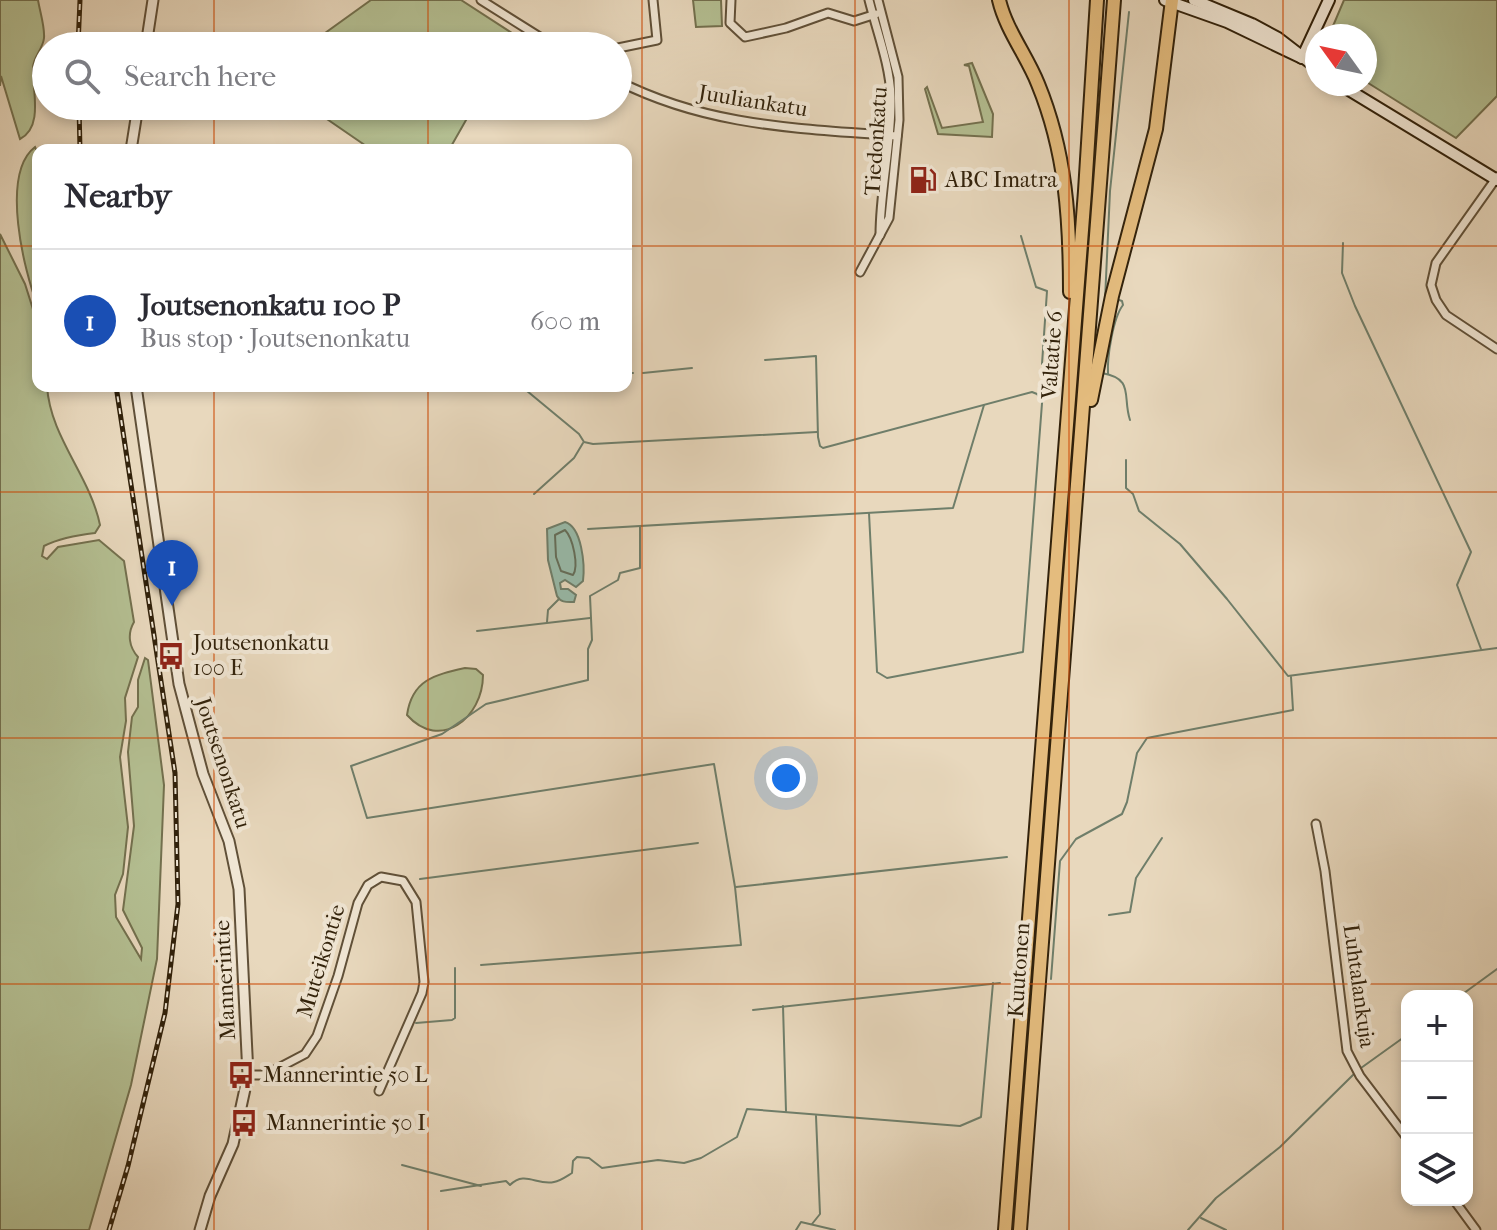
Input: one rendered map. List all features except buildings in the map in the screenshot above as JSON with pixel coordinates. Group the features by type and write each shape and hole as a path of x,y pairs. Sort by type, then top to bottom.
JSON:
{"highway":[{"path":"999,0 1008,25 1038,82 1062,159 1069,226 1071,379"},
{"name":"Valtatie 6","path":"1052,713 1097,0"},
{"name":"Valtatie 6","path":"1052,713 1077,482 1114,0"},
{"path":"1077,482 1103,338 1156,129 1169,1"},
{"name":"Kuutonen","path":"1005,1230 1052,713"},
{"name":"Kuutonen","path":"1020,1230 1052,713"}],"main road":[{"path":"1194,0 1278,38 1305,60"},
{"path":"1302,58 1329,0"},
{"path":"1169,1 1227,22 1302,58"},
{"path":"1359,96 1497,179"}],"street":[{"path":"148,32 153,0"},
{"path":"481,0 532,32"},
{"path":"632,45 657,40 653,0"},
{"path":"731,0 730,23 745,37 786,28 828,13 854,21 877,14"},
{"name":"Tiedonkatu","path":"860,272 889,218 900,96 898,77 877,14 869,0"},
{"name":"Tiedonkatu","path":"878,0 877,14 891,99 881,236"},
{"name":"Juuliankatu","path":"632,88 700,114 773,127 897,136"},
{"path":"132,144 136,120"},
{"path":"1497,179 1436,263 1431,285 1446,315 1497,349"},
{"name":"Joutsenonkatu","path":"137,392 179,684 200,762 235,865"},
{"name":"Luhtalankuja","path":"1316,824 1325,871 1347,1051 1360,1076 1404,1134"},
{"name":"Mannerintie","path":"200,1230 210,1196 233,1144 248,1075 239,889 235,865"},
{"name":"Muteikontie","path":"248,1075 265,1075 305,1054 317,1036 358,903 368,885 381,877 393,878 403,881 416,902 424,982 379,1091"},
{"path":"1458,1206 1476,1230"}],"shaded area":[{"path":"0,0 38,0 44,29 44,32 32,32 33,120 20,139 1,76 0,86"},
{"path":"371,0 461,0 510,32 326,32"},
{"path":"693,0 721,0 722,26 696,27"},
{"path":"1344,0 1497,0 1497,96 1456,138 1377,89 1377,24 1334,24"},
{"path":"972,63 993,114 992,137 938,134 925,89 927,87 942,128 983,122 969,66 964,65"},
{"path":"328,120 466,120 452,144 363,144"},
{"path":"32,151 32,287 18,224 19,178"},
{"path":"0,234 25,284 32,306 32,392 48,392 55,422 88,490 100,525 95,533 69,537 44,546 42,556 47,559 58,547 99,540 124,561 134,622 130,640 138,657 125,698 126,721 120,757 128,827 123,874 115,895 116,917 141,959 142,948 123,910 134,826 128,752 132,717 138,707 138,680 145,658 148,660 164,785 157,959 131,1085 89,1230 0,1230"},
{"path":"465,668 476,669 483,675 481,691 476,705 457,725 446,730 433,730 420,726 407,715 414,694 426,681"}],"water":[{"path":"565,522 575,531 583,557 583,581 576,587 565,580 560,583 561,589 568,589 576,595 574,602 562,601 557,596 548,560 547,529"}],"waterway":[{"path":"1105,300 1110,191 1129,12"},
{"path":"869,513 877,672 887,678 1023,652 1045,364 1042,364 1047,291 1036,287 1021,236"},
{"path":"1343,243 1342,273 1355,306 1471,552 1457,585 1481,649"},
{"path":"1108,374 1111,338 1123,305 1116,299"},
{"path":"765,360 816,356 818,437 823,448 1032,392 1041,400"},
{"path":"643,373 692,368"},
{"path":"1102,373 1123,384 1130,420"},
{"path":"528,392 579,434 584,442 593,444 817,432"},
{"path":"588,529 953,508 984,405"},
{"path":"534,494 574,458 583,443"},
{"path":"1126,460 1126,488 1133,494 1139,511 1180,544 1288,676 1497,648"},
{"path":"481,965 741,945 735,887 714,764 367,818 351,766 442,734 486,704 588,680 588,649 592,640 590,596 618,580 620,573 640,568 640,527"},
{"path":"547,622 548,610 559,599"},
{"path":"477,631 590,618"},
{"path":"1051,979 1060,861 1076,839 1122,814 1137,753 1147,738 1293,710 1291,677"},
{"path":"1109,915 1130,912 1136,878 1162,838"},
{"path":"420,879 698,843"},
{"path":"736,887 1007,857"},
{"path":"416,1023 455,1018 455,968"},
{"path":"1468,990 1497,969"},
{"path":"441,1191 506,1181 510,1185 521,1179 548,1183 572,1173 573,1161 577,1157 589,1158 602,1168 658,1160 684,1163 701,1158 737,1137 747,1109 960,1126 981,1117 993,983"},
{"path":"753,1010 1000,983"},
{"path":"783,1006 786,1111"},
{"path":"1361,1068 1401,1039"},
{"path":"1188,1230 1216,1198 1280,1147 1356,1072"},
{"path":"812,1224 820,1214 816,1116"},
{"path":"402,1165 481,1186"},
{"path":"1201,1218 1226,1230"},
{"path":"796,1230 801,1222 835,1230"}],"railway":[{"path":"79,32 80,0"},
{"path":"79,120 80,144"},
{"path":"109,1230 128,1166 165,1013 178,904 175,773 117,392"}],"place":[{"name":"ABC Imatra","path":"923,180"},
{"name":"Joutsenonkatu 100 P","path":"172,606"},
{"name":"Joutsenonkatu 100 E","path":"171,656"},
{"name":"Mannerintie 50 L","path":"241,1075"},
{"name":"Mannerintie 50 I","path":"244,1123"}]}
